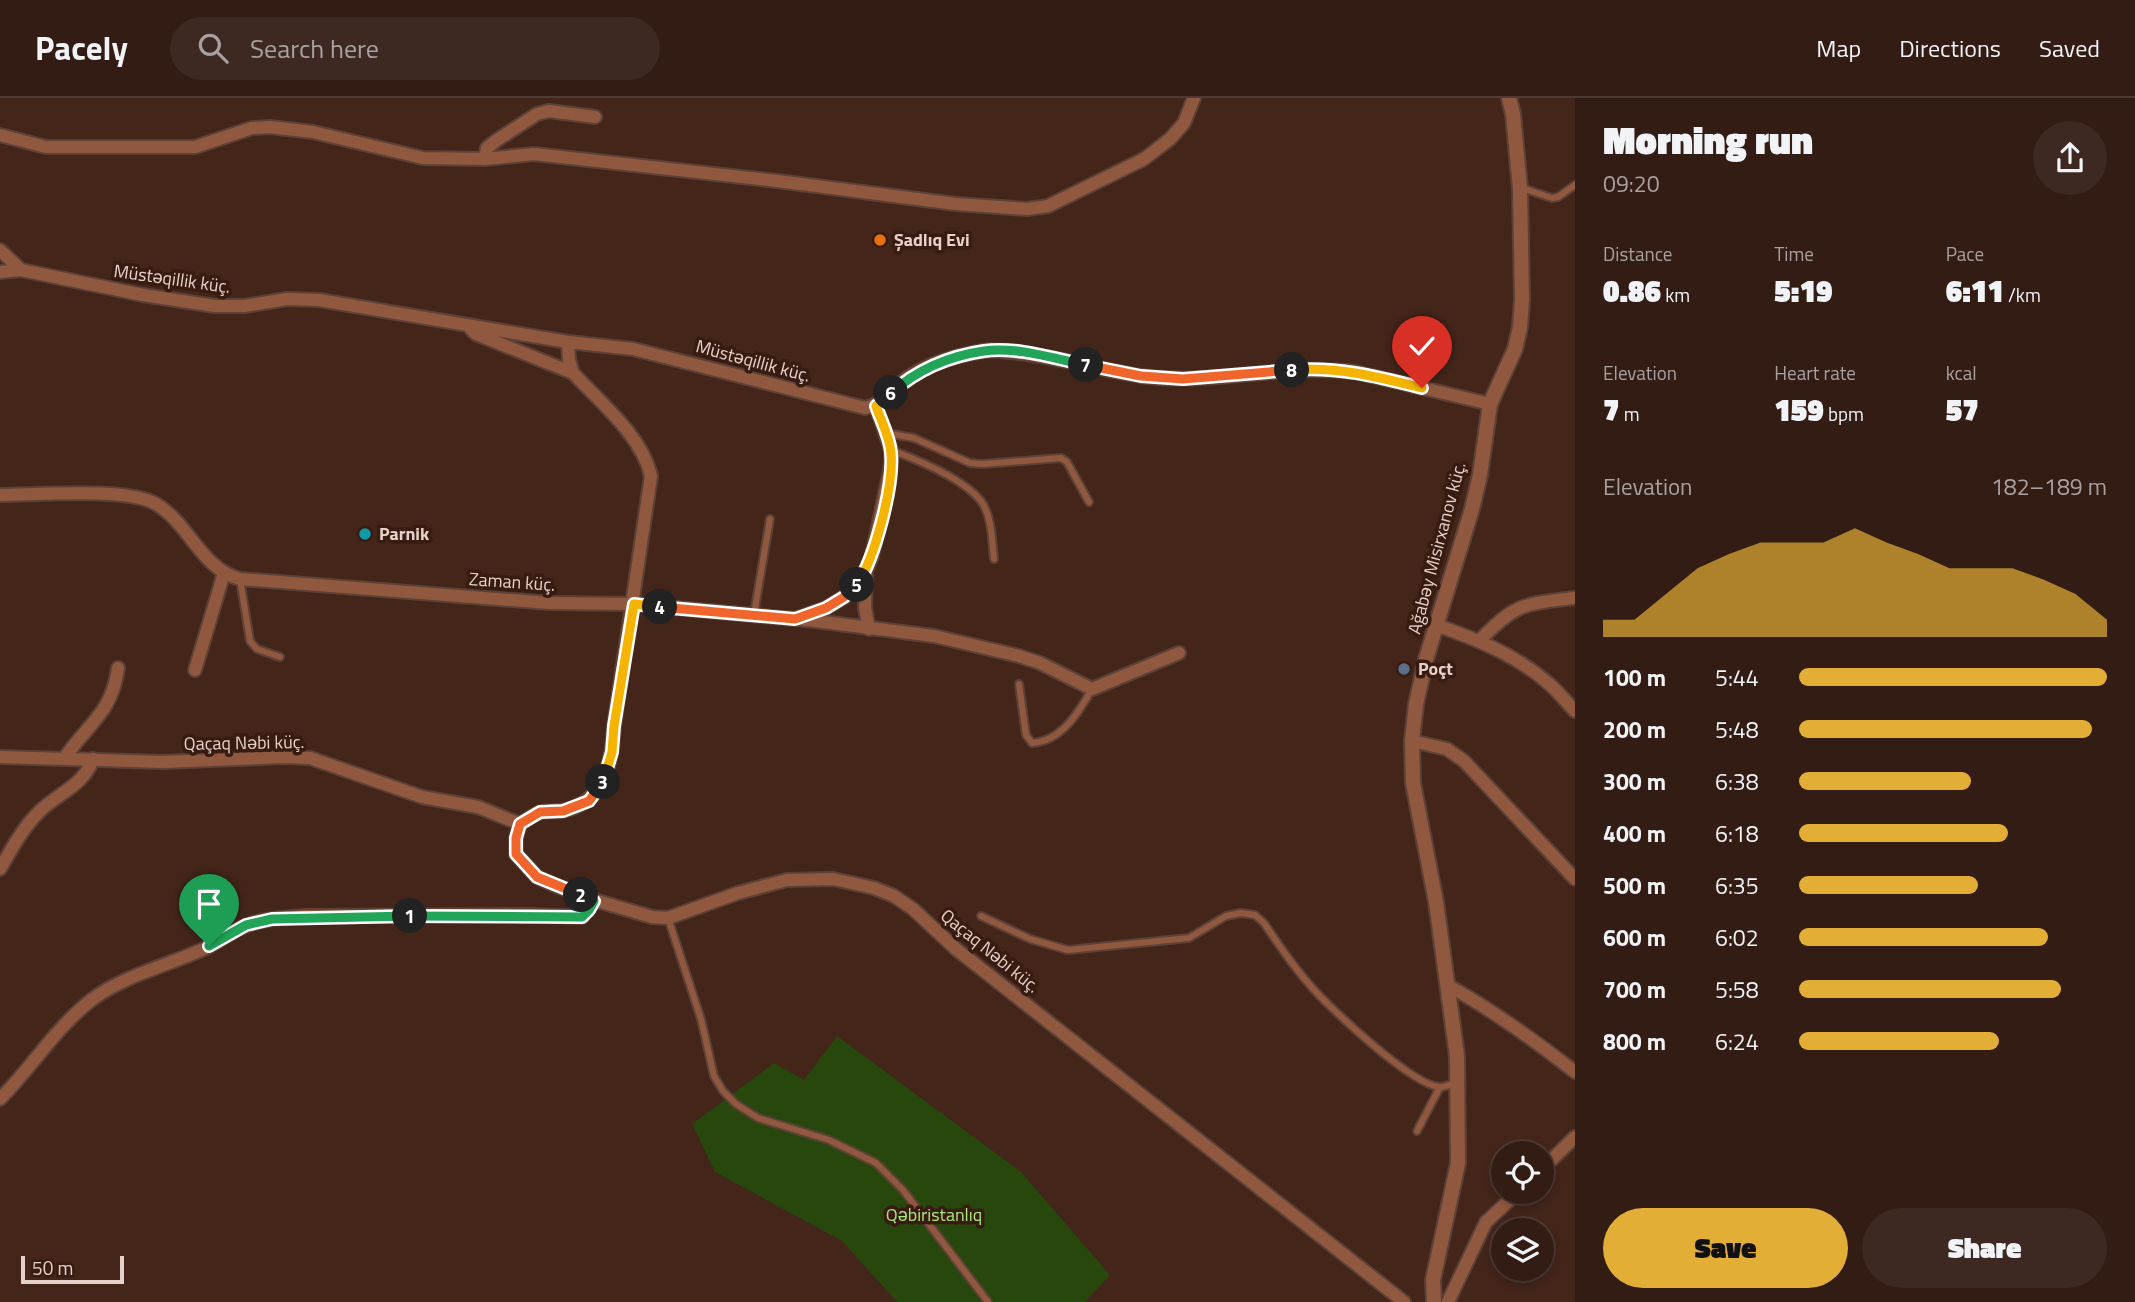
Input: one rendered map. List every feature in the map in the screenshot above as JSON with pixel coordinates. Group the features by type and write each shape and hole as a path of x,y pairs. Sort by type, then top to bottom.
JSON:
{"street":[{"path":"0,135 46,148 195,147 245,129 270,127 313,132 423,158 485,159 534,154 956,204 1027,209 1048,206 1144,159 1170,139 1184,122 1194,98"},
{"name":"Ağabəy Misirxanov küç.","path":"1434,1302 1433,1280 1458,1163 1458,1083 1449,986 1413,783 1412,741 1416,704 1436,625 1480,475 1490,404 1514,349 1520,327 1520,188 1509,98"},
{"path":"485,159 487,148 537,114 549,111 595,117"},
{"path":"0,250 21,270"},
{"name":"Müstəqillik küç.","path":"0,272 21,270 143,295 215,306 244,306 286,299 319,300 568,342 633,349 754,378 852,406 876,406"},
{"path":"469,326 476,334 573,373"},
{"path":"520,824 540,812 563,811 589,801 605,779 612,752 651,476 647,459 638,444 573,373 568,342"},
{"path":"876,406 922,369 985,350 1028,353 1141,376 1183,379 1311,368 1338,370 1490,404"},
{"name":"Zaman küç.","path":"0,495 120,494 147,499 171,516 206,558 224,573 240,579 551,603 634,604 795,619 826,608 844,597 866,571 887,492 891,465 891,450 876,406"},
{"path":"866,571 865,608 869,629"},
{"path":"195,670 224,573"},
{"path":"1479,641 1503,616 1518,607 1575,598"},
{"path":"795,619 934,636 1019,656 1040,663 1092,689 1179,653"},
{"path":"1436,625 1479,641 1532,671 1548,683 1575,711"},
{"path":"64,758 106,708 116,686 118,668"},
{"path":"1412,741 1447,749 1464,761 1575,879"},
{"name":"Qaçaq Nəbi küç.","path":"0,757 163,762 310,758 422,797 478,807 520,824 516,838 516,854 537,877 594,901 634,913 668,918 738,893 787,880 833,880 874,888 894,896 913,909 956,949 1404,1302"},
{"path":"0,869 38,812 79,781 90,769 93,759"},
{"path":"0,1099 38,1054 90,1002 128,978 187,956 246,925 305,916 532,915 571,918 582,917 594,901"},
{"path":"1449,986 1479,1002 1525,1033 1575,1072"},
{"path":"1554,1157 1575,1137"},
{"path":"1448,1302 1482,1229 1506,1204"}],"lane":[{"path":"1520,188 1552,198 1575,185"},
{"path":"886,433 914,438 970,463 1061,458 1090,502"},
{"path":"891,450 932,467 968,489 981,501 988,515 994,559"},
{"path":"754,614 770,519"},
{"path":"240,579 250,641 257,649 280,657"},
{"path":"1019,684 1026,735 1032,743 1043,742 1064,728 1077,715 1092,689"},
{"path":"981,916 1030,939 1068,950 1189,938 1226,916 1241,913 1255,915 1264,923 1304,978 1332,1008 1411,1075 1440,1087 1458,1083"},
{"path":"668,918 701,1019 715,1076 723,1091 736,1104 758,1118 829,1140 876,1163 903,1190 988,1302"},
{"path":"1418,1131 1440,1087"}],"green space":[{"name":"Qəbiristanlıq","path":"837,1036 1021,1172 1110,1275 1085,1302 897,1302 842,1241 715,1172 692,1124 774,1063 804,1080"}],"place":[{"name":"Şadlıq Evi","path":"880,240"},
{"name":"Parnik","path":"365,534"},
{"name":"Poçt","path":"1404,669"}],"route":[{"path":"209,946 246,925 305,916 582,917 594,901 537,877 516,854 516,838 520,824 540,812 563,811 589,801 605,779 612,752 634,604 795,619 826,608 844,597 866,571 887,492 891,450 876,406 922,369 985,350 1028,353 1141,376 1183,379 1311,368 1354,372 1422,388"}]}
